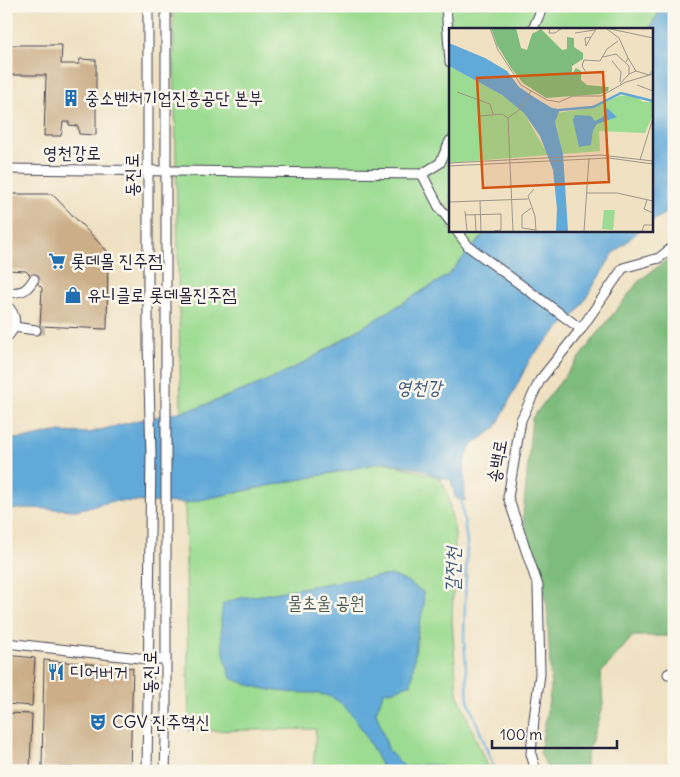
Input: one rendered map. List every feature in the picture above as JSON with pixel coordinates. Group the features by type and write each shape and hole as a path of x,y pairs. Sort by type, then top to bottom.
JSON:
{"street":[{"name":"동진로","path":"147,771 151,455 148,344 148,6"},
{"name":"동진로","path":"165,771 166,6"},
{"path":"446,6 449,48"},
{"path":"533,28 543,6"},
{"path":"449,143 440,163 422,174 439,207 449,220"},
{"name":"영천강로","path":"6,169 422,174"},
{"path":"457,231 468,246 581,329"},
{"name":"송백로","path":"536,771 531,754 540,674 538,586 508,497 521,420 540,380 581,329 623,268 659,258 674,246"},
{"path":"6,292 21,292 27,289 34,279"},
{"path":"6,338 14,327 14,315 6,305 16,292"},
{"path":"14,327 36,330"},
{"path":"6,643 148,659 166,659"}],"green space":[{"path":"173,6 663,6 650,28 449,28 449,231 487,231 447,276 302,364 257,385 197,408 181,411"},
{"path":"674,254 674,636 633,636 601,673 603,704 586,759 586,771 549,771 540,752 551,688 547,605 523,517 532,418 638,282"},
{"name":"물초울 공원","path":"385,462 439,477 447,491 455,533 452,621 457,693 489,771 313,771 316,729 189,731 185,503"}],"water":[{"path":"663,6 674,6 674,208 652,221 652,28 650,28"},
{"name":"영천강","path":"487,231 639,231 613,254 576,314 558,329 530,359 496,427 470,447 464,464 465,501 455,498 451,480 421,469 385,462 185,503 114,501 76,510 29,508 6,510 6,439 28,438 55,432 89,433 197,408 257,385 302,364 447,276"},
{"path":"392,575 408,582 423,592 424,605 418,631 411,684 384,692 376,712 389,751 405,767 434,765 449,771 384,771 361,728 337,700 324,695 252,686 231,678 228,669 221,632 223,604 245,597"}],"building":[{"name":"중소벤처기업진흥공단 본부","path":"6,45 62,45 61,64 79,64 80,59 96,60 96,135 79,134 78,126 69,125 69,122 63,122 61,136 44,136 46,75 6,75"},
{"name":"롯데몰 진주점","path":"6,194 52,194 108,252 107,329 40,326 42,288 26,271 6,270"},
{"path":"6,655 35,658 32,706 6,704"},
{"path":"44,660 133,668 130,769 42,767"},
{"path":"6,713 32,714 30,768 6,766"}],"waterway":[{"name":"갈전천","path":"461,498 467,542 464,637 468,700 495,771"}],"tunnel":[{"path":"36,330 48,330"}],"place":[{"name":"중소벤처기업진흥공단 본부","path":"71,98"},
{"name":"롯데몰 진주점","path":"57,261"},
{"name":"유니클로 롯데몰진주점","path":"73,295"},
{"name":"디어버거","path":"56,672"},
{"name":"CGV 진주혁신","path":"98,722"}]}
